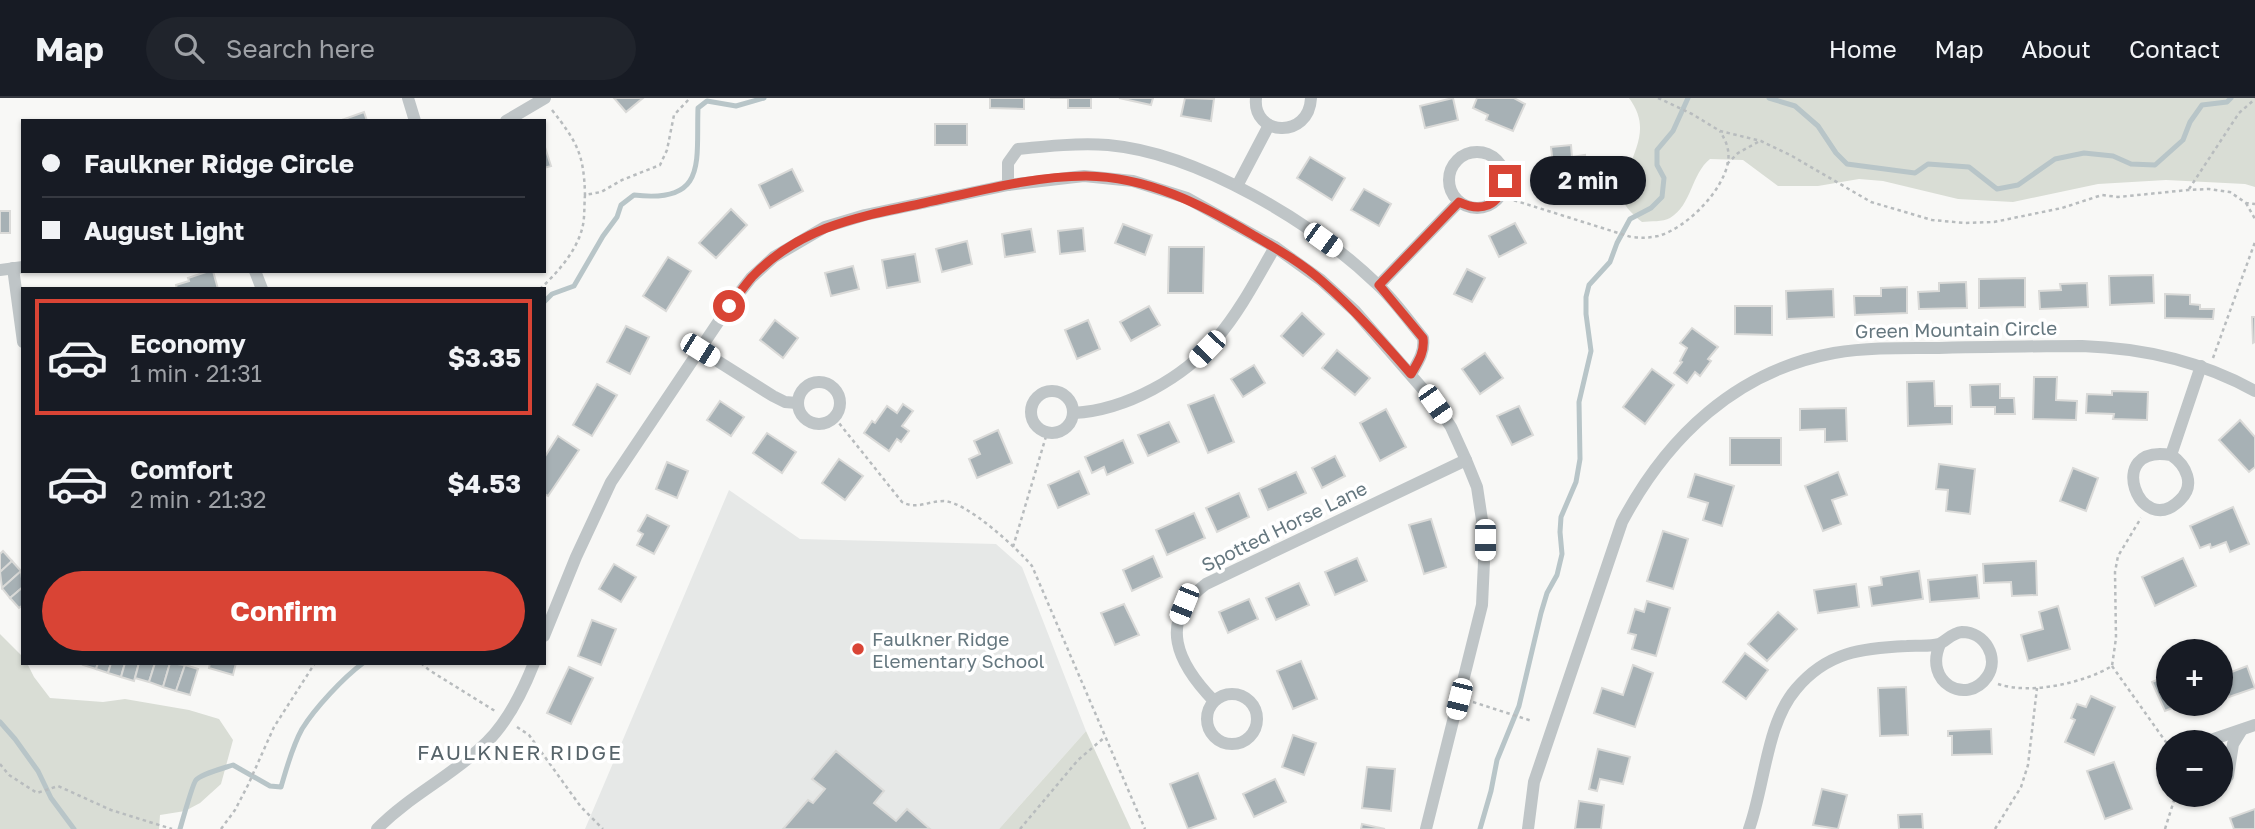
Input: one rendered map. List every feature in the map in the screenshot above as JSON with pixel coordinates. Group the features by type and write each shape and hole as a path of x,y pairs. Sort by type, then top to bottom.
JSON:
{"street":[{"path":"408,98 414,119"},
{"path":"1256,98 1259,115 1269,125 1283,129 1296,126 1305,118 1311,98"},
{"path":"509,119 544,99"},
{"path":"1237,187 1269,125"},
{"path":"1008,185 1008,163 1018,149 1081,144 1138,149 1202,169 1292,218 1379,285 1423,338 1422,356 1411,374"},
{"path":"1469,153 1481,153 1499,163 1505,181 1503,192 1494,202 1483,207 1470,208 1459,202 1450,190 1449,177 1460,158 1469,153"},
{"path":"546,631 611,482 751,278 774,257 825,227 865,215 1008,185 1084,176 1133,181 1187,198 1275,247 1330,288 1355,311 1411,374 1451,427 1466,460 1477,487 1485,540 1482,605 1426,829"},
{"path":"1379,285 1459,202"},
{"path":"1074,413 1108,408 1141,395 1196,359 1217,338 1235,313 1275,247"},
{"path":"12,268 21,329"},
{"name":"Green Mountain Circle","path":"1528,829 1534,782 1622,522 1634,498 1669,449 1714,406 1770,373 1800,362 1863,349 2117,347 2145,351 2205,368 2255,391"},
{"path":"700,350 773,397 797,404"},
{"path":"2171,455 2205,368"},
{"path":"820,382 834,387 841,402 835,418 822,425 809,422 799,412 797,404 799,394 810,384 820,382"},
{"path":"1051,390 1065,394 1074,413 1065,429 1057,433 1047,433 1038,428 1031,418 1031,405 1038,395 1051,390"},
{"path":"2148,455 2171,455 2184,466 2188,476 2184,496 2170,507 2149,507 2135,492 2132,480 2135,469 2148,455"},
{"name":"Spotted Horse Lane","path":"1214,701 1197,683 1178,650 1179,618 1184,604 1193,594 1206,584 1466,460"},
{"path":"1959,632 1981,638 1992,658 1991,669 1985,680 1975,687 1963,690 1951,687 1941,680 1935,668 1934,656 1940,644 1948,636 1959,632"},
{"path":"1749,829 1782,708 1809,675 1848,652 1940,644"},
{"path":"377,829 488,741 519,699 533,665"},
{"path":"1234,694 1244,696 1253,704 1258,724 1246,741 1236,745 1225,744 1209,731 1208,710 1214,701 1223,695 1234,694"},
{"path":"2233,733 2255,725"},
{"path":"2233,744 2241,731"}],"path":[{"path":"585,195 601,192 622,180 660,165 667,150 674,115 690,98"},
{"path":"1658,98 1720,131 1761,141 1793,156 1871,202 1932,219 1965,223 1994,222 2062,208 2102,195 2118,197 2209,189 2230,192 2246,203 2255,219"},
{"path":"542,287 575,248 582,229 585,195 584,168 578,148 544,99"},
{"path":"2189,190 2239,113 2255,99"},
{"path":"1720,131 1726,141 1727,164"},
{"path":"1503,192 1510,199 1610,231 1645,239 1662,235 1702,208 1727,164 1738,153 1761,141"},
{"path":"2246,203 2255,204"},
{"path":"2205,368 2255,242"},
{"path":"835,418 902,502 909,506 948,501 955,504 987,524 1031,566 1145,829"},
{"path":"1013,547 1047,433"},
{"path":"2149,507 2118,556 2115,572 2116,638 2112,666 2158,730"},
{"path":"221,829 248,785 274,727 314,665"},
{"path":"423,665 529,735 581,807 603,829"},
{"path":"1985,680 2023,690 2089,676 2112,666"},
{"path":"1995,829 2021,788 2028,765 2037,688"},
{"path":"1459,699 1532,721"},
{"path":"1020,829 1078,760 1105,737"},
{"path":"0,764 9,775 37,793 58,786 111,810 170,828"},
{"path":"2165,829 2172,807"}],"shaded area":[{"path":"1629,98 2255,98 2255,187 2245,184 2166,180 2098,184 2013,202 1958,199 1883,181 1859,179 1818,186 1778,186 1743,160 1710,159 1677,212 1660,221 1642,222 1634,216 1621,196 1621,186 1640,133 1638,116"},
{"name":"Faulkner Ridge Elementary School","path":"729,490 800,539 996,544 1022,567 1086,731 999,829 585,829"},
{"path":"0,634 21,655 21,665 28,665 50,698 103,702 125,699 189,710 219,719 233,740 221,784 200,803 185,811 160,815 159,829 0,829"},
{"path":"1086,731 1131,829 999,829"}],"building":[{"path":"614,98 643,98 626,112"},
{"path":"990,98 1024,98 1024,109 990,108"},
{"path":"1068,98 1091,98 1091,108 1068,108"},
{"path":"1119,98 1153,98 1151,105"},
{"path":"1185,98 1214,99 1211,121 1181,116"},
{"path":"1453,98 1458,120 1425,128 1420,106"},
{"path":"1477,98 1514,98 1525,104 1513,131 1486,120 1488,115 1473,108"},
{"path":"364,112 366,119 345,119"},
{"path":"935,124 967,124 967,145 935,145"},
{"path":"1571,145 1572,157 1585,155 1588,190 1578,191 1576,181 1555,184 1551,147"},
{"path":"546,150 551,166 546,167"},
{"path":"1310,157 1345,178 1332,200 1297,178"},
{"path":"792,169 803,191 770,208 759,185"},
{"path":"1364,189 1391,204 1379,226 1351,210"},
{"path":"731,209 747,225 716,258 699,243"},
{"path":"0,211 10,211 10,233 0,233"},
{"path":"1515,223 1526,243 1499,257 1489,236"},
{"path":"1123,224 1152,235 1145,255 1115,243"},
{"path":"1083,228 1085,251 1060,254 1058,231"},
{"path":"1031,229 1035,252 1005,257 1002,234"},
{"path":"967,241 972,264 942,272 936,249"},
{"path":"1169,247 1204,247 1203,293 1168,293"},
{"path":"915,254 920,282 887,288 882,260"},
{"path":"668,257 691,271 666,311 643,296"},
{"path":"853,266 859,289 831,296 825,273"},
{"path":"1467,269 1485,278 1472,302 1454,294"},
{"path":"214,273 217,287 176,287 189,281 188,278"},
{"path":"2153,275 2154,303 2110,305 2109,276"},
{"path":"2025,278 2025,307 1979,308 1979,279"},
{"path":"1966,282 1967,308 1919,309 1918,292 1939,291 1939,283"},
{"path":"2087,283 2088,307 2040,309 2039,291 2061,290 2060,284"},
{"path":"1907,287 1907,313 1855,315 1854,296 1881,296 1881,288"},
{"path":"1833,289 1834,317 1787,319 1786,291"},
{"path":"2165,294 2190,295 2190,304 2200,305 2200,309 2214,309 2213,319 2165,318"},
{"path":"1149,306 1160,325 1131,341 1120,322"},
{"path":"1735,306 1772,306 1772,335 1735,334"},
{"path":"1302,313 1324,334 1303,356 1281,336"},
{"path":"2252,317 2255,317 2253,343"},
{"path":"775,320 798,338 783,358 760,340"},
{"path":"1088,320 1100,349 1077,359 1065,330"},
{"path":"626,326 649,337 630,374 607,362"},
{"path":"1692,328 1718,347 1708,359 1711,361 1700,376 1695,372 1687,383 1674,373 1687,348 1680,343"},
{"path":"1337,350 1370,378 1355,395 1322,368"},
{"path":"1485,353 1503,378 1480,394 1462,369"},
{"path":"1254,365 1265,383 1243,397 1231,379"},
{"path":"1652,369 1674,385 1645,424 1623,407"},
{"path":"2034,377 2057,377 2056,400 2077,401 2076,420 2033,419"},
{"path":"1934,381 1935,406 1952,406 1952,424 1908,426 1907,382"},
{"path":"597,384 617,395 592,436 573,425"},
{"path":"2000,384 2000,398 2014,398 2015,414 1995,414 1995,407 1971,407 1970,385"},
{"path":"2112,391 2148,392 2147,420 2113,419 2114,414 2086,413 2087,394 2112,395"},
{"path":"1214,395 1234,442 1208,453 1188,405"},
{"path":"720,401 744,417 731,436 707,420"},
{"path":"903,404 913,411 902,426 909,431 901,442 897,439 889,451 864,433 887,406 897,413"},
{"path":"1519,406 1533,435 1512,445 1497,416"},
{"path":"1846,408 1847,441 1825,442 1825,429 1800,430 1800,409"},
{"path":"1386,409 1406,447 1380,461 1360,423"},
{"path":"2240,420 2255,437 2255,467 2249,472 2219,440"},
{"path":"1169,422 1179,442 1148,456 1138,435"},
{"path":"998,430 1012,463 977,478 969,459 980,454 974,441"},
{"path":"767,433 796,452 782,473 753,453"},
{"path":"558,436 579,450 548,496 546,495 546,455"},
{"path":"1730,438 1781,438 1781,465 1730,465"},
{"path":"1123,440 1133,463 1107,475 1104,467 1092,473 1085,457"},
{"path":"1335,456 1345,476 1322,488 1312,468"},
{"path":"839,459 863,476 845,500 822,483"},
{"path":"667,462 688,471 677,498 656,489"},
{"path":"1939,464 1975,469 1970,514 1946,511 1948,490 1936,489"},
{"path":"2073,468 2098,478 2086,511 2060,501"},
{"path":"1079,471 1089,494 1058,508 1048,485"},
{"path":"1296,472 1306,493 1268,510 1259,489"},
{"path":"1838,472 1847,495 1832,500 1841,524 1823,531 1805,486"},
{"path":"1695,474 1734,486 1722,526 1703,520 1708,503 1688,497"},
{"path":"1239,493 1249,517 1217,532 1206,508"},
{"path":"2233,507 2249,544 2230,552 2226,542 2211,548 2210,544 2200,548 2190,526"},
{"path":"1194,513 1205,538 1167,555 1156,530"},
{"path":"647,515 669,526 654,554 637,545 643,534 638,531"},
{"path":"1431,519 1446,567 1424,574 1409,525"},
{"path":"1663,531 1688,539 1673,589 1647,581"},
{"path":"3,551 12,561 0,572 0,554"},
{"path":"1153,556 1162,577 1132,591 1123,570"},
{"path":"1357,558 1367,581 1335,595 1325,572"},
{"path":"2183,558 2196,586 2155,606 2142,577"},
{"path":"12,561 21,571 2,588 0,572"},
{"path":"2036,561 2037,595 2012,596 2011,582 1984,583 1983,564"},
{"path":"614,564 636,577 621,602 599,589"},
{"path":"21,571 21,589 10,598 2,588"},
{"path":"1919,571 1923,599 1872,606 1869,587 1882,585 1881,577"},
{"path":"1977,575 1979,598 1930,602 1928,580"},
{"path":"1299,583 1309,605 1276,620 1266,598"},
{"path":"1856,584 1859,607 1818,613 1814,590"},
{"path":"21,589 21,606 19,608 10,598"},
{"path":"1249,599 1258,619 1228,633 1219,612"},
{"path":"1647,601 1670,608 1656,656 1632,649 1636,635 1628,633 1635,609 1644,612"},
{"path":"1124,604 1139,635 1115,645 1101,613"},
{"path":"2058,606 2070,649 2028,661 2021,635 2043,629 2039,612"},
{"path":"1778,612 1797,629 1767,661 1748,644"},
{"path":"592,620 616,629 601,665 578,656"},
{"path":"1745,653 1768,670 1746,699 1723,682"},
{"path":"1301,661 1317,699 1293,709 1277,671"},
{"path":"97,665 110,665 108,673 96,669"},
{"path":"110,665 124,665 121,677 108,673"},
{"path":"124,665 138,665 134,681 121,677"},
{"path":"138,665 154,665 149,682 135,678"},
{"path":"154,665 169,665 163,687 149,682"},
{"path":"169,665 185,665 176,691 163,687"},
{"path":"185,665 198,669 190,695 176,691"},
{"path":"210,665 236,665 233,675 209,668"},
{"path":"1633,665 1653,673 1635,727 1594,713 1602,688 1623,695"},
{"path":"2247,666 2255,688 2233,696 2233,671"},
{"path":"569,667 593,678 571,724 547,713"},
{"path":"1906,687 1908,735 1880,736 1878,688"},
{"path":"2091,696 2115,707 2094,755 2065,742 2075,720 2071,718 2077,704 2086,707"},
{"path":"1991,729 1992,754 1952,755 1952,736 1948,736 1948,731"},
{"path":"1293,735 1316,743 1304,775 1282,767"},
{"path":"1598,749 1630,757 1623,784 1600,779 1597,791 1589,789"},
{"path":"836,751 884,791 874,803 896,821 907,809 930,829 783,829 808,800 813,803 825,789 812,779"},
{"path":"2114,762 2132,809 2105,819 2087,771"},
{"path":"1367,767 1395,769 1391,811 1362,808"},
{"path":"1198,773 1216,819 1188,829 1170,784"},
{"path":"1275,779 1286,802 1254,817 1243,794"},
{"path":"1822,789 1847,795 1838,829 1813,825"},
{"path":"1579,801 1604,805 1601,829 1575,829"},
{"path":"2255,809 2255,829 2234,829 2230,818"},
{"path":"1922,814 1923,829 1899,829 1898,815"},
{"path":"1362,824 1385,829 1361,829"}],"waterway":[{"path":"546,300 552,294 574,286 617,217 621,205 634,195 658,196 675,193 686,185 693,175 696,161 698,108 707,101 736,106 764,98"},
{"path":"1480,829 1497,760 1519,706 1541,613 1547,593 1557,575 1562,554 1561,517 1576,482 1580,459 1579,402 1591,351 1586,314 1589,285 1610,262 1630,219 1651,208 1662,197 1664,178 1657,165 1657,150 1673,131 1688,98"},
{"path":"1769,98 1795,106 1818,126 1847,164 1915,173 1928,164 1969,167 1997,189 2018,185 2055,159 2084,153 2113,156 2131,164 2155,165 2183,140 2190,122 2202,105 2227,102 2231,98"},
{"path":"180,829 196,780 208,773 233,765 270,786 281,787 302,729 330,694 361,665"},
{"path":"0,722 38,771 51,798 74,829"}],"place":[{"name":"Faulkner Ridge Elementary School","path":"858,649"}],"district":[{"name":"FAULKNER RIDGE","path":"520,752"}],"route":[{"path":"729,306 751,278 774,257 825,227 865,215 1008,185 1069,177 1109,178 1133,181 1187,198 1275,247 1321,280 1355,311 1411,374 1422,356 1423,338 1379,285 1459,202 1470,208 1483,207 1494,202 1503,192 1505,181"}]}
